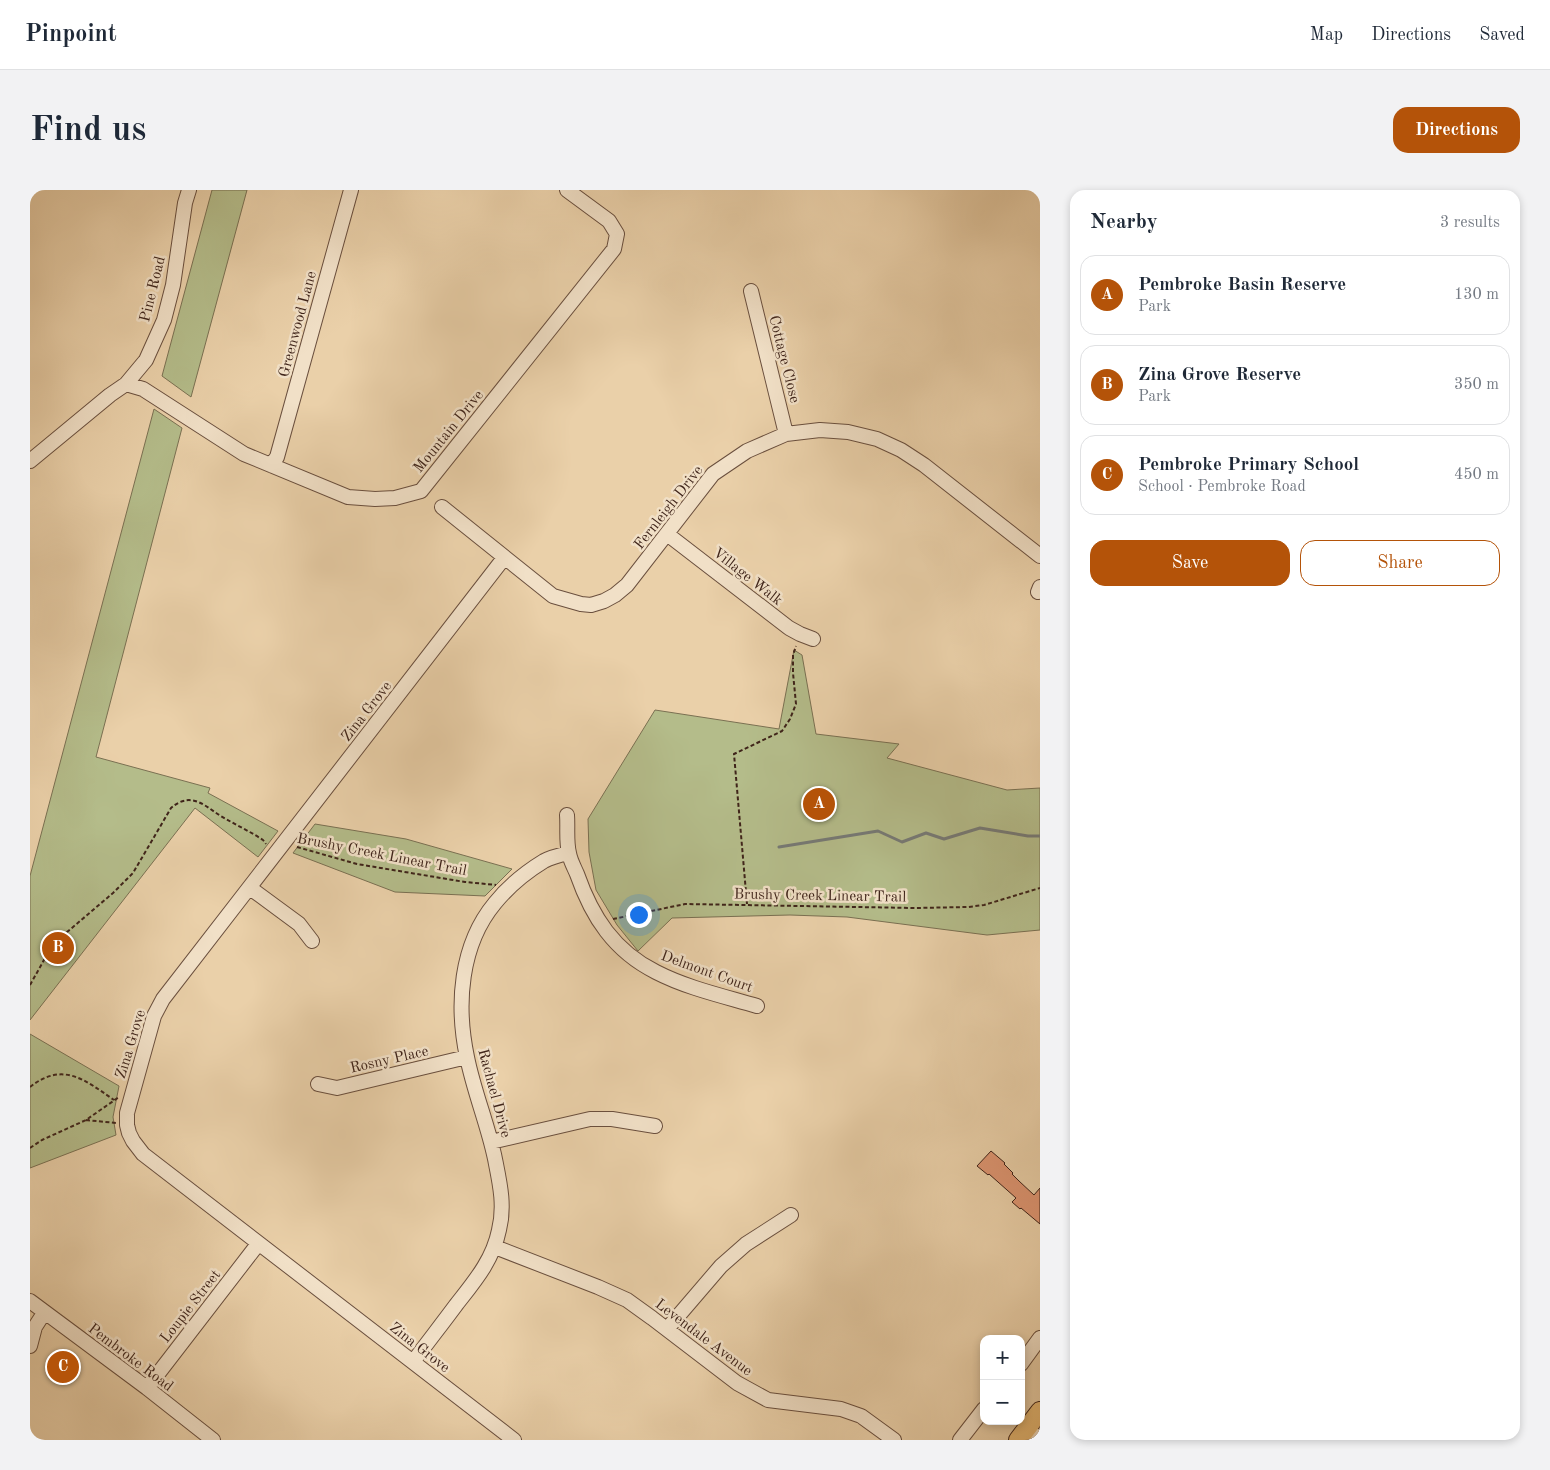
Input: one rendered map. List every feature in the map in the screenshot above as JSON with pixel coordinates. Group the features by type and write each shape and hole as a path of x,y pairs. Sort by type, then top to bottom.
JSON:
{"main road":[{"path":"1028,1436 1040,1411"}],"street":[{"name":"Pine Road","path":"30,461 126,384 146,360 164,320 173,285 185,203 189,190"},
{"name":"Greenwood Lane","path":"271,465 277,457 351,190"},
{"name":"Mountain Drive","path":"126,384 143,389 244,454 348,497 395,498 421,491 614,249 617,234 609,221 568,190"},
{"name":"Cottage Close","path":"751,292 786,434"},
{"name":"Fernleigh Drive","path":"442,507 554,596 591,605 609,598 627,585 713,474 747,450 786,434 820,430 848,432 877,439 901,450 924,465 1040,556"},
{"name":"Village Walk","path":"667,534 789,628 813,639"},
{"name":"Zina Grove","path":"504,558 163,999 154,1016 127,1113 127,1125 133,1141 142,1154 514,1440"},
{"name":"Delmont Court","path":"567,815 569,853 585,896 598,921 616,943 632,957 655,972 696,988 757,1006"},
{"name":"Rachael Drive","path":"413,1362 485,1267 495,1247 500,1231 502,1195 491,1142 467,1057 462,1021 461,987 470,947 488,912 506,890 543,862 569,853"},
{"path":"250,888 299,924 312,941"},
{"name":"Rosny Place","path":"318,1084 337,1088 467,1057"},
{"path":"491,1142 590,1119 655,1126"},
{"path":"668,1329 722,1266 746,1244 791,1215"},
{"name":"Loupie Street","path":"147,1388 258,1244"},
{"name":"Levendale Avenue","path":"495,1247 628,1300 736,1383 768,1400 841,1409 861,1416 894,1440"},
{"name":"Pembroke Road","path":"30,1301 213,1440"},
{"path":"30,1346 35,1327 44,1312"},
{"path":"1025,1359 1040,1338"},
{"path":"960,1440 980,1414"}],"path":[{"path":"747,904 734,754 782,731 790,718 796,704 793,655"},
{"name":"Brushy Creek Linear Trail","path":"30,985 53,944 133,874 171,808 176,803 186,801 194,800 204,804 224,818 263,840 267,846 276,852 297,847 357,864 465,882 496,885 506,890"},
{"name":"Brushy Creek Linear Trail","path":"598,921 685,904 915,908 984,905 1040,888"},
{"path":"30,1087 40,1079 55,1074 69,1074 90,1083 114,1100"},
{"path":"30,1148 42,1140 86,1120 134,1086"},
{"path":"86,1120 127,1125"}],"green space":[{"path":"212,190 247,190 191,397 162,376"},
{"path":"154,409 182,428 96,757 210,788 208,793 278,831 258,857 195,808 30,1020 30,876"},
{"path":"794,650 802,655 816,734 899,744 887,758 1007,790 1040,788 1040,930 987,935 847,917 790,915 672,918 638,951 617,925 596,890 589,852 588,819 655,710 779,729"},
{"path":"315,824 406,839 512,869 485,896 395,892 293,853"},
{"path":"30,1034 119,1086 113,1117 116,1135 30,1168"}],"building":[{"path":"991,1151 1005,1163 1012,1174 1034,1195 1040,1188 1040,1224 1012,1202 1016,1198 977,1166"}],"waterway":[{"path":"779,847 878,831 902,842 926,833 944,839 980,828 1028,836 1040,836"}],"place":[{"name":"Pembroke Basin Reserve","path":"819,804"},
{"name":"Zina Grove Reserve","path":"58,948"},
{"name":"Pembroke Primary School","path":"63,1367"}]}
